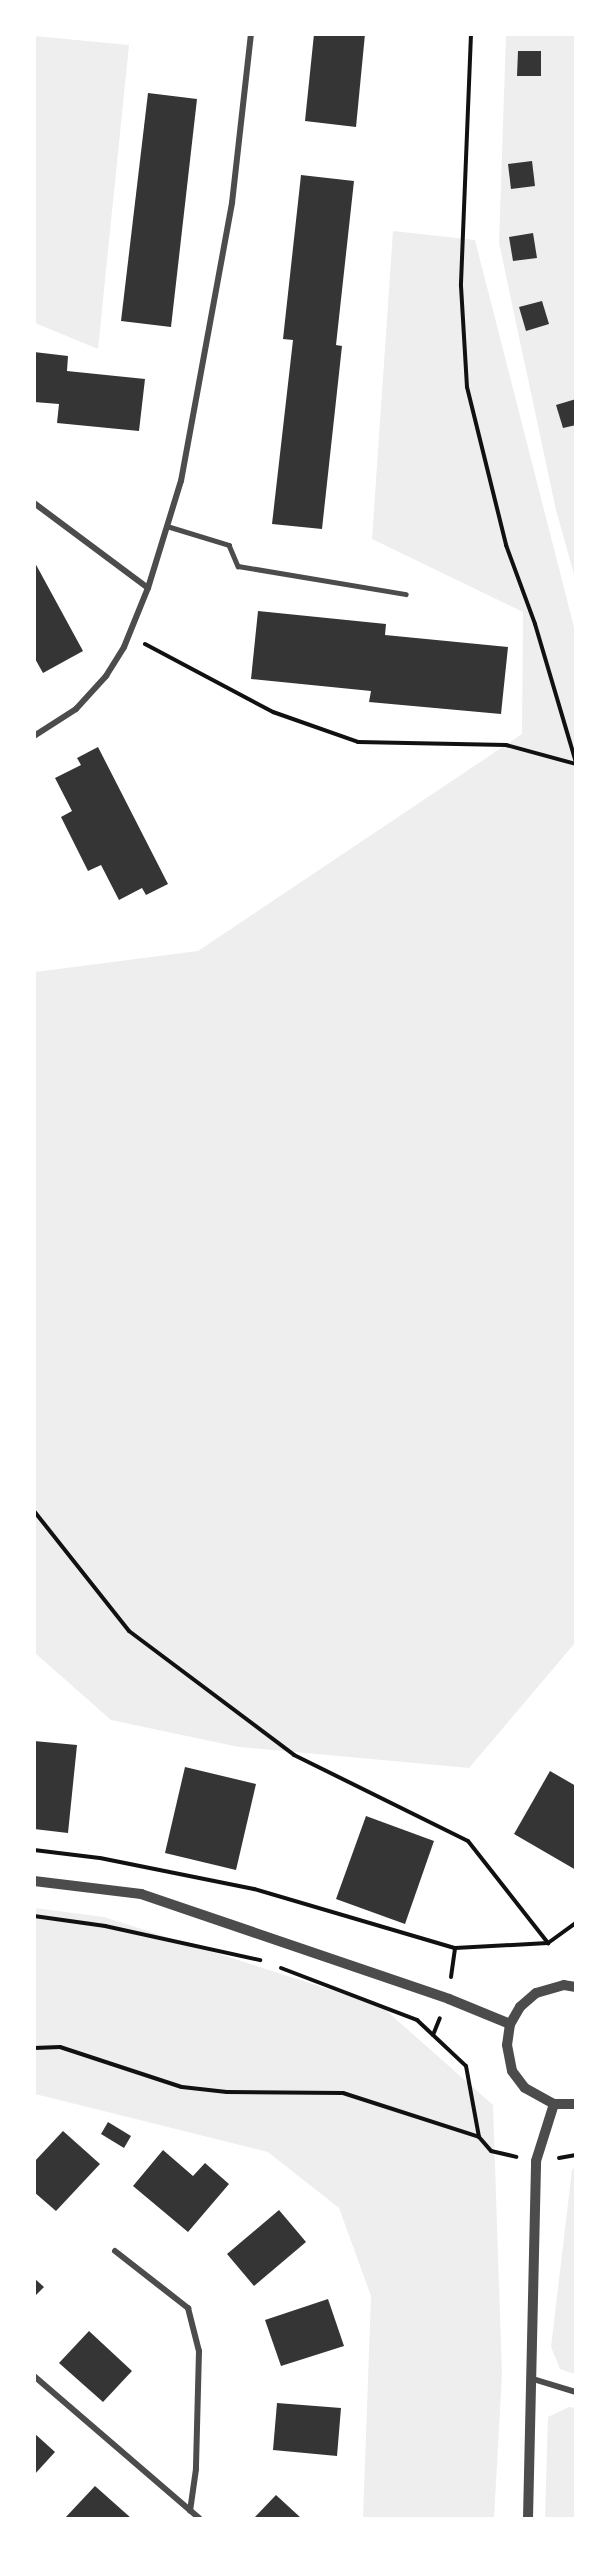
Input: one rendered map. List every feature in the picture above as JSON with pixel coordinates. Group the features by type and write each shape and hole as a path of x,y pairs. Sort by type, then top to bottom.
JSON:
{"street":[{"path":"34,736 84,701 106,676 129,635 148,588 181,481 232,203 251,34"},
{"path":"34,503 148,588"},
{"path":"34,1881 141,1894 449,1999 510,2024"},
{"path":"576,1987 564,1985 536,1993 520,2007 510,2024 507,2045 512,2071 525,2088 554,2104 576,2104"},
{"path":"528,2518 533,2379 536,2161 554,2104"},
{"path":"115,2251 188,2308 199,2351 196,2469 190,2511"},
{"path":"34,2376 198,2518"},
{"path":"533,2379 576,2392"}],"lane":[{"path":"167,526 229,545 238,566 406,594"}],"path":[{"path":"471,34 461,286 467,387 506,544 535,624 576,763"},
{"path":"129,635 273,712 358,742 506,745 576,763"},
{"path":"34,1511 129,1631 294,1755 468,1841 548,1943"},
{"path":"34,1850 100,1858 255,1889 455,1947 548,1943 576,1923"},
{"path":"34,1916 105,1926 265,1961"},
{"path":"276,1966 417,2020 466,2066 479,2137 491,2151 536,2161 576,2156"},
{"path":"34,2048 60,2047 182,2087 227,2092 343,2093 479,2137"}],"shaded area":[{"path":"506,35 575,35 575,578 556,510 499,243"},
{"path":"34,36 129,45 98,349 35,323"},
{"path":"393,231 475,240 575,631 575,1643 469,1768 239,1747 111,1720 35,1653 35,972 198,951 522,734 523,612 372,539"},
{"path":"35,1908 104,1917 381,2006 493,2105 502,2374 494,2518 363,2518 371,2296 339,2208 268,2152 35,2094"},
{"path":"575,2167 575,2374 560,2369 551,2347 572,2170"},
{"path":"569,2407 575,2408 575,2518 545,2518 548,2417"}],"building":[{"path":"314,34 365,34 356,127 305,121"},
{"path":"518,51 541,51 541,76 517,76"},
{"path":"148,93 197,99 171,327 121,321"},
{"path":"532,161 535,186 511,189 508,164"},
{"path":"301,175 354,181 336,345 342,346 322,529 272,524 293,340 283,339"},
{"path":"533,233 537,258 513,261 509,237"},
{"path":"542,301 549,324 526,331 519,307"},
{"path":"34,352 68,356 67,371 145,379 139,431 57,423 59,404 34,402"},
{"path":"576,399 576,425 563,428 556,405"},
{"path":"34,561 83,651 43,673 34,657"},
{"path":"258,611 386,624 385,635 508,647 501,714 369,702 371,691 251,679"},
{"path":"98,747 168,884 146,895 142,888 119,900 101,865 88,871 61,817 72,811 55,778 81,765 77,758"},
{"path":"34,1741 77,1745 68,1833 34,1829"},
{"path":"185,1767 256,1784 236,1870 165,1853"},
{"path":"550,1771 576,1786 576,1870 514,1834"},
{"path":"366,1816 434,1841 405,1924 336,1899"},
{"path":"108,2122 131,2136 124,2148 101,2134"},
{"path":"63,2131 100,2164 56,2211 34,2192 34,2162"},
{"path":"163,2150 193,2176 205,2163 229,2184 188,2232 133,2186"},
{"path":"279,2210 306,2242 254,2286 227,2254"},
{"path":"34,2278 44,2287 34,2297"},
{"path":"328,2299 344,2346 281,2366 265,2320"},
{"path":"89,2331 132,2371 103,2402 59,2363"},
{"path":"277,2403 341,2408 337,2456 273,2450"},
{"path":"34,2433 55,2452 34,2475"},
{"path":"95,2486 131,2518 65,2518"},
{"path":"276,2495 301,2518 254,2518"}]}
